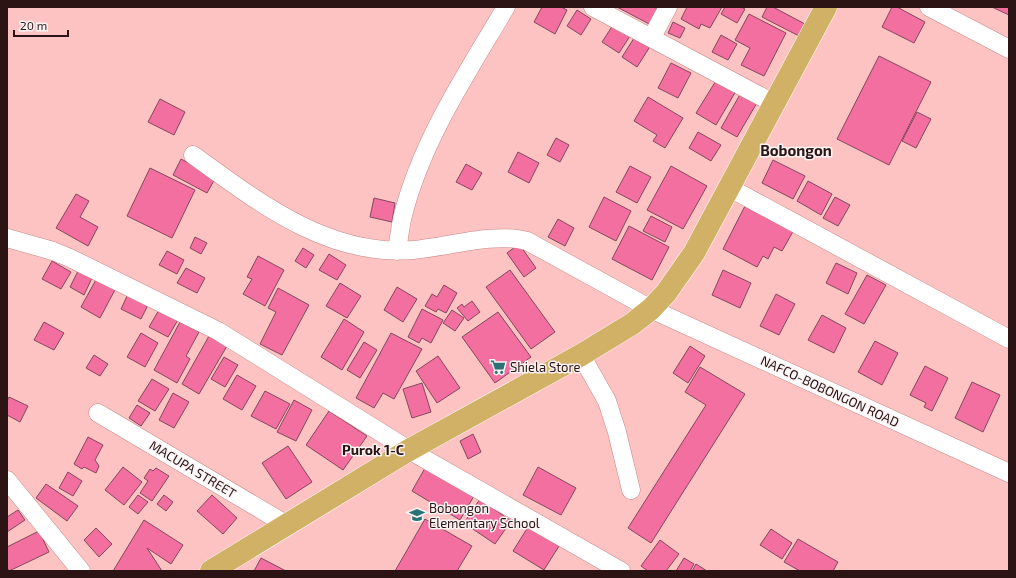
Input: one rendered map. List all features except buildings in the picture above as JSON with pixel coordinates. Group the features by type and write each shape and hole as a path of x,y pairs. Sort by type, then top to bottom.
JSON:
{"main road":[{"path":"211,571 409,450 581,355 632,324 651,309 681,274 730,188 826,7"}],"street":[{"path":"397,251 402,217 424,156 453,99 506,7"},
{"path":"593,7 652,37 775,104"},
{"path":"652,37 668,7"},
{"path":"930,7 1009,49"},
{"name":"NAFCO-BOBONGON ROAD","path":"193,155 260,202 292,221 319,234 351,245 373,250 397,251 435,248 490,239 518,239 527,241 651,309 1009,473"},
{"path":"730,188 1009,339"},
{"path":"7,238 53,251 70,258 218,331 409,450 622,571"},
{"path":"581,355 607,401 617,432 631,490"},
{"name":"MACUPA STREET","path":"98,413 287,525"},
{"path":"7,480 81,571"}],"place":[{"name":"Shiela Store","path":"498,367"},
{"name":"Bobongon Elementary School","path":"417,515"}],"district":[{"name":"Bobongon","path":"796,150"},
{"name":"Purok 1-C","path":"373,449"}]}
